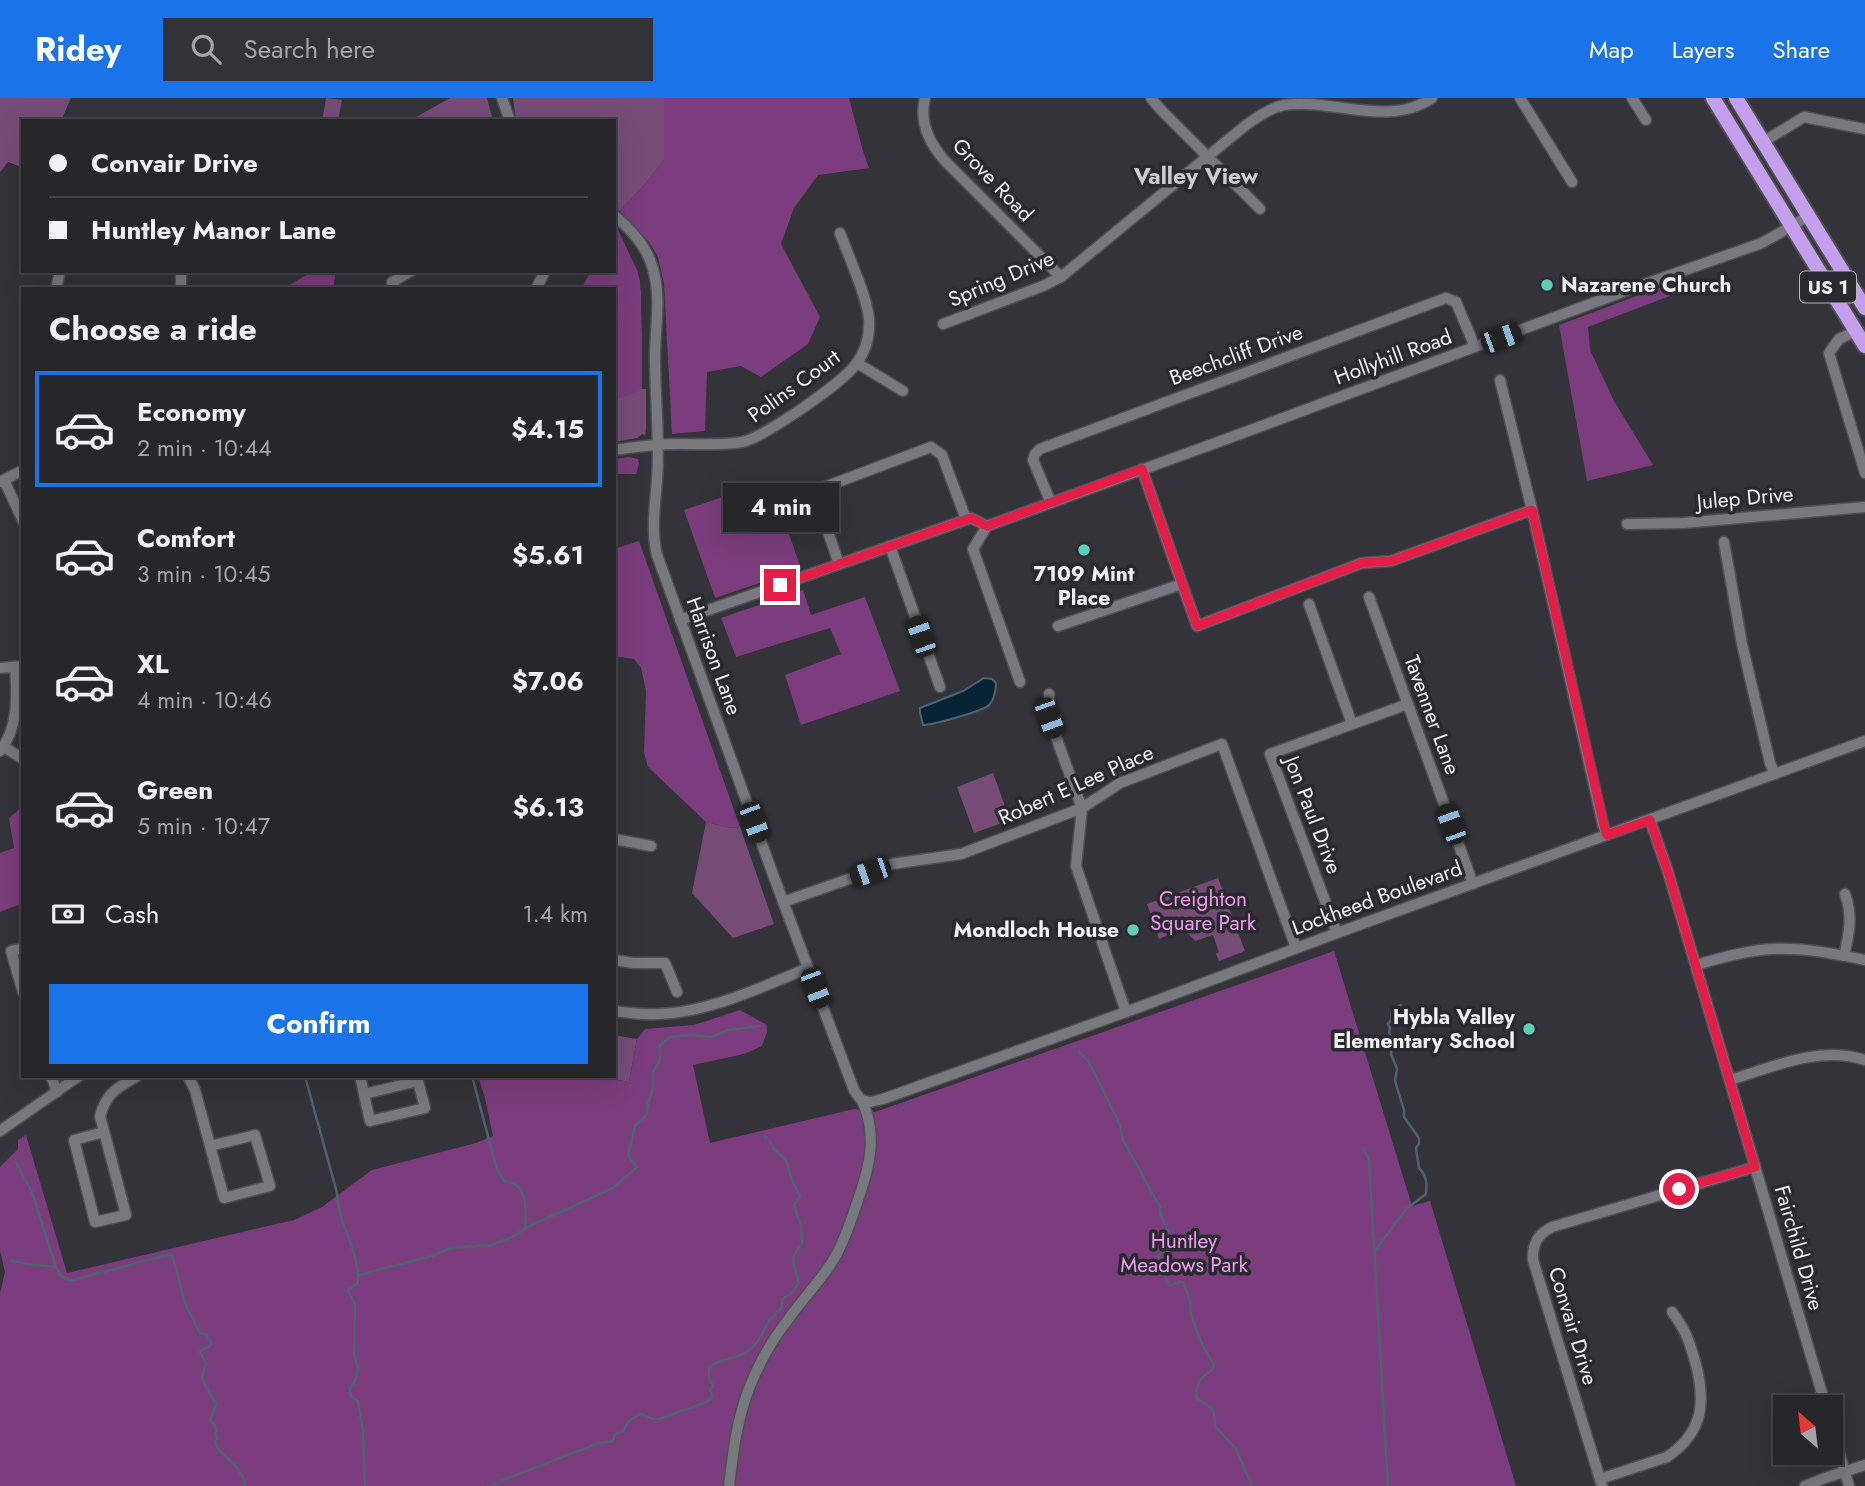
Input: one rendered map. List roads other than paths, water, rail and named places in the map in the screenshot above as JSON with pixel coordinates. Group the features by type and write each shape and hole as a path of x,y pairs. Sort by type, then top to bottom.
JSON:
{"highway":[{"name":"US 1","path":"1713,98 1865,346"},
{"name":"US 1","path":"1736,98 1865,306"}],"street":[{"path":"502,98 509,119"},
{"name":"Grove Road","path":"925,98 923,116 926,130 939,154 1061,277"},
{"path":"1151,98 1260,209"},
{"name":"Spring Drive","path":"943,324 1061,277 1261,115 1284,105 1308,103 1401,111 1416,107 1432,98"},
{"path":"1520,98 1572,182"},
{"path":"1632,98 1646,120"},
{"path":"1763,142 1804,117 1865,129"},
{"name":"Hollyhill Road","path":"987,526 1762,243 1809,216"},
{"name":"Harrison Lane","path":"616,217 639,240 655,274 657,480 654,544 783,902 854,1090 862,1100 872,1142 871,1158 845,1237 836,1255 778,1334 750,1386 737,1431 729,1486"},
{"name":"Polins Court","path":"616,450 657,444 743,442 760,436 844,378 857,363 868,337 868,311 840,233"},
{"path":"395,287 392,282 408,273"},
{"name":"Beechcliff Drive","path":"1051,503 1033,460 1040,449 1446,298 1456,302 1475,347"},
{"path":"1856,331 1839,339 1829,353 1865,473"},
{"path":"857,363 903,391"},
{"path":"1500,380 1607,835"},
{"path":"839,564 814,491 931,447 942,455 966,519"},
{"path":"1142,469 1197,626 1362,563 1391,561 1532,510"},
{"path":"21,471 2,481 21,517"},
{"name":"Julep Drive","path":"1627,524 1683,523 1865,507"},
{"path":"680,620 971,518 987,526 973,549 1020,682"},
{"path":"1724,542 1742,644 1774,774"},
{"path":"890,546 940,687"},
{"path":"1058,626 1182,584"},
{"name":"Tavenner Lane","path":"1369,597 1473,884"},
{"path":"1309,604 1352,724"},
{"path":"0,667 19,666 13,723 2,749 21,758"},
{"path":"1049,694 1049,718 1082,808 1076,866 1126,1012"},
{"name":"Jon Paul Drive","path":"1337,933 1270,754 1408,704"},
{"name":"Lockheed Boulevard","path":"862,1100 870,1102 883,1098 1126,1012 1865,741"},
{"name":"Robert E Lee Place","path":"783,902 892,864 961,855 1082,808 1120,783 1222,744 1296,948"},
{"name":"Fairchild Drive","path":"1650,820 1696,965 1822,1395"},
{"path":"616,839 651,846"},
{"path":"1844,956 1850,922 1845,894"},
{"path":"21,948 11,951 21,985"},
{"path":"1696,965 1732,955 1772,949 1800,950 1865,960"},
{"path":"616,960 665,963 677,992"},
{"path":"616,1010 644,1015 685,1012 808,968"},
{"path":"1730,1080 1819,1055 1865,1060"},
{"path":"52,1078 57,1092"},
{"path":"0,1131 76,1078"},
{"path":"104,1132 74,1140 95,1222 126,1215 100,1116 105,1100 133,1078"},
{"path":"189,1078 195,1090 210,1146 224,1198 270,1186 255,1135 210,1146"},
{"path":"360,1078 364,1094 370,1121 425,1108 418,1081 364,1094"},
{"name":"Convair Drive","path":"1601,1482 1533,1260 1534,1245 1542,1233 1552,1227 1755,1167"},
{"path":"1601,1482 1667,1457 1687,1439 1698,1419 1702,1389 1698,1371 1684,1328 1672,1312"},
{"path":"1843,1464 1849,1486"},
{"path":"1805,1486 1865,1465"}],"water":[{"path":"984,678 992,679 996,683 989,705 978,711 923,725 920,708 963,691"}],"waterway":[{"path":"1375,1251 1406,1209 1426,1194 1426,1180 1419,1168 1416,1148 1419,1138 1404,1117 1395,1081 1397,1069 1391,1054 1393,1040 1388,1024 1392,1009 1401,1005"},
{"path":"359,1275 432,1256 450,1248 491,1245 613,1188 637,1167 628,1156 635,1126 647,1114 653,1088 653,1072 660,1061 660,1045 670,1037 711,1037 728,1030 761,1026"},
{"path":"1079,1052 1094,1072 1120,1125 1123,1140 1160,1207 1169,1233 1166,1239 1168,1249 1159,1256 1161,1266 1169,1285 1183,1282 1190,1300 1191,1316 1214,1365 1199,1382 1197,1399 1214,1413 1215,1426 1236,1449 1252,1486"},
{"path":"306,1078 358,1272 358,1283 348,1290 355,1305 354,1354 358,1370 350,1388 351,1397 358,1401 363,1431 365,1486"},
{"path":"473,1078 497,1170 505,1182 513,1183 522,1192 525,1229"},
{"path":"488,1486 599,1443 613,1441 615,1434 624,1431 628,1422 642,1414 659,1419 709,1401 712,1396 710,1389 713,1386 709,1376 712,1365 751,1349 780,1309 782,1299 793,1292 799,1283 794,1258 802,1244 801,1226 794,1205 800,1197 787,1161 771,1143"},
{"path":"1363,1148 1369,1160 1388,1486"},
{"path":"16,1162 32,1192 56,1267 64,1278 73,1280 171,1254 185,1303 200,1333 207,1335 211,1342 210,1346 200,1352 206,1363 202,1377 216,1404 210,1421 215,1425 215,1444 241,1473 245,1486"},
{"path":"10,1260 56,1267"}],"place":[{"name":"Nazarene Church","path":"1547,285"},
{"name":"7109 Mint Place","path":"1084,550"},
{"name":"Mondloch House","path":"1133,930"},
{"name":"Hybla Valley Elementary School","path":"1529,1029"}],"district":[{"name":"Valley View","path":"1196,176"}],"park label":[{"name":"Creighton Square Park","path":"1203,911"},
{"name":"Huntley Meadows Park","path":"1184,1253"}]}
